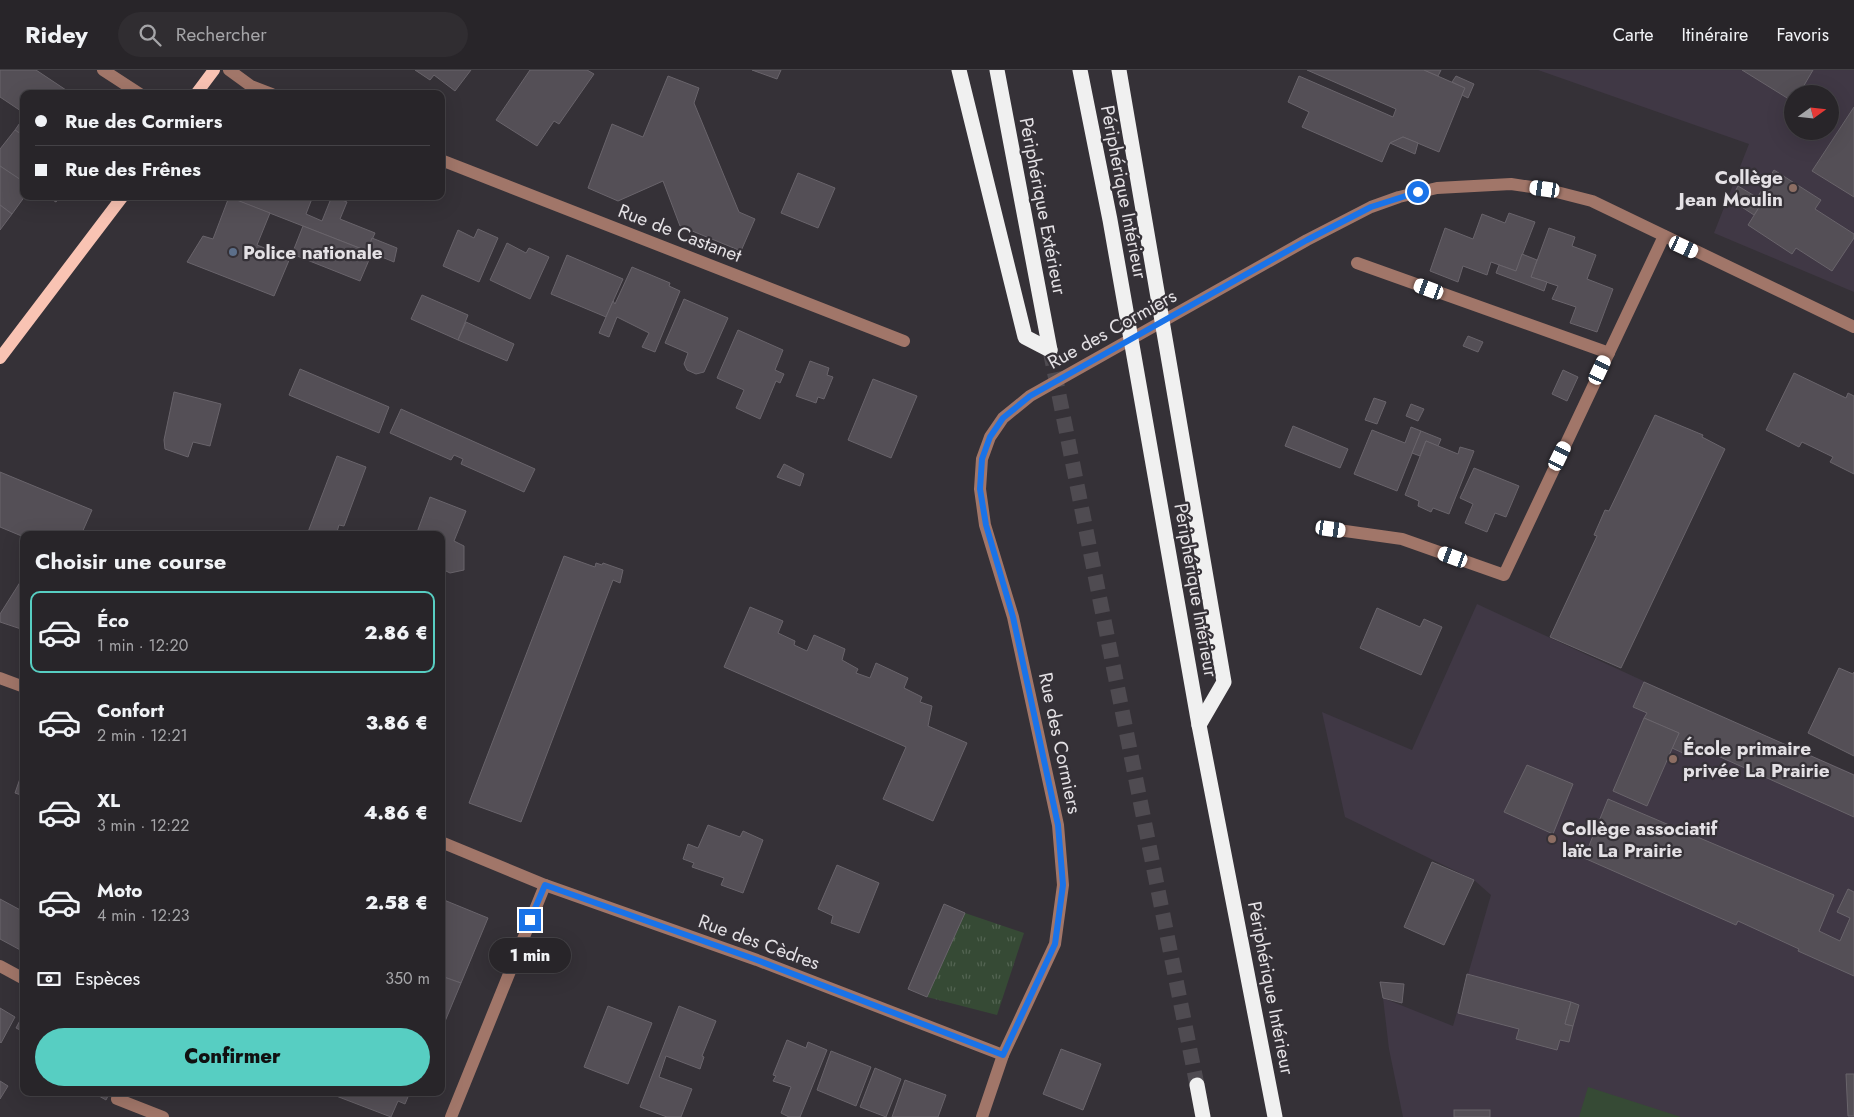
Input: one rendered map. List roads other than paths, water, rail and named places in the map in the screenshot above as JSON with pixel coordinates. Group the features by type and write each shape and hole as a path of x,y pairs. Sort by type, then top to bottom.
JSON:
{"highway":[{"name":"Périphérique Extérieur","path":"959,70 1025,337 1050,350 997,70"},
{"name":"Périphérique Intérieur","path":"1080,70 1110,220 1199,725 1275,1117"},
{"path":"1119,70 1224,682 1199,725"},
{"path":"1197,1085 1203,1117"}],"main road":[{"path":"199,90 214,70"},
{"path":"0,358 120,200"}],"street":[{"path":"103,70 134,90"},
{"path":"229,70 251,86 262,90"},
{"name":"Rue de Castanet","path":"445,162 904,341"},
{"name":"Rue des Cormiers","path":"1003,1055 1055,944 1063,885 1058,825 1013,617 986,525 980,489 982,459 990,437 1003,418 1030,396 1181,313 1307,240 1371,207 1438,188 1511,184 1545,189 1592,201 1854,327"},
{"path":"1331,529 1402,538 1504,575 1664,236"},
{"path":"1357,263 1608,353"},
{"path":"0,678 20,686"},
{"name":"Rue des Cèdres","path":"445,844 545,885 757,960 1003,1055"},
{"path":"451,1117 545,885"},
{"path":"0,966 20,977"},
{"path":"982,1117 1003,1055"},
{"path":"118,1099 163,1117"}],"tunnel":[{"path":"1050,350 1197,1085"}],"place":[{"name":"Collège Jean Moulin","path":"1793,188"},
{"name":"Police nationale","path":"233,252"},
{"name":"École primaire privée La Prairie","path":"1673,759"},
{"name":"Collège associatif laïc La Prairie","path":"1552,839"}]}
